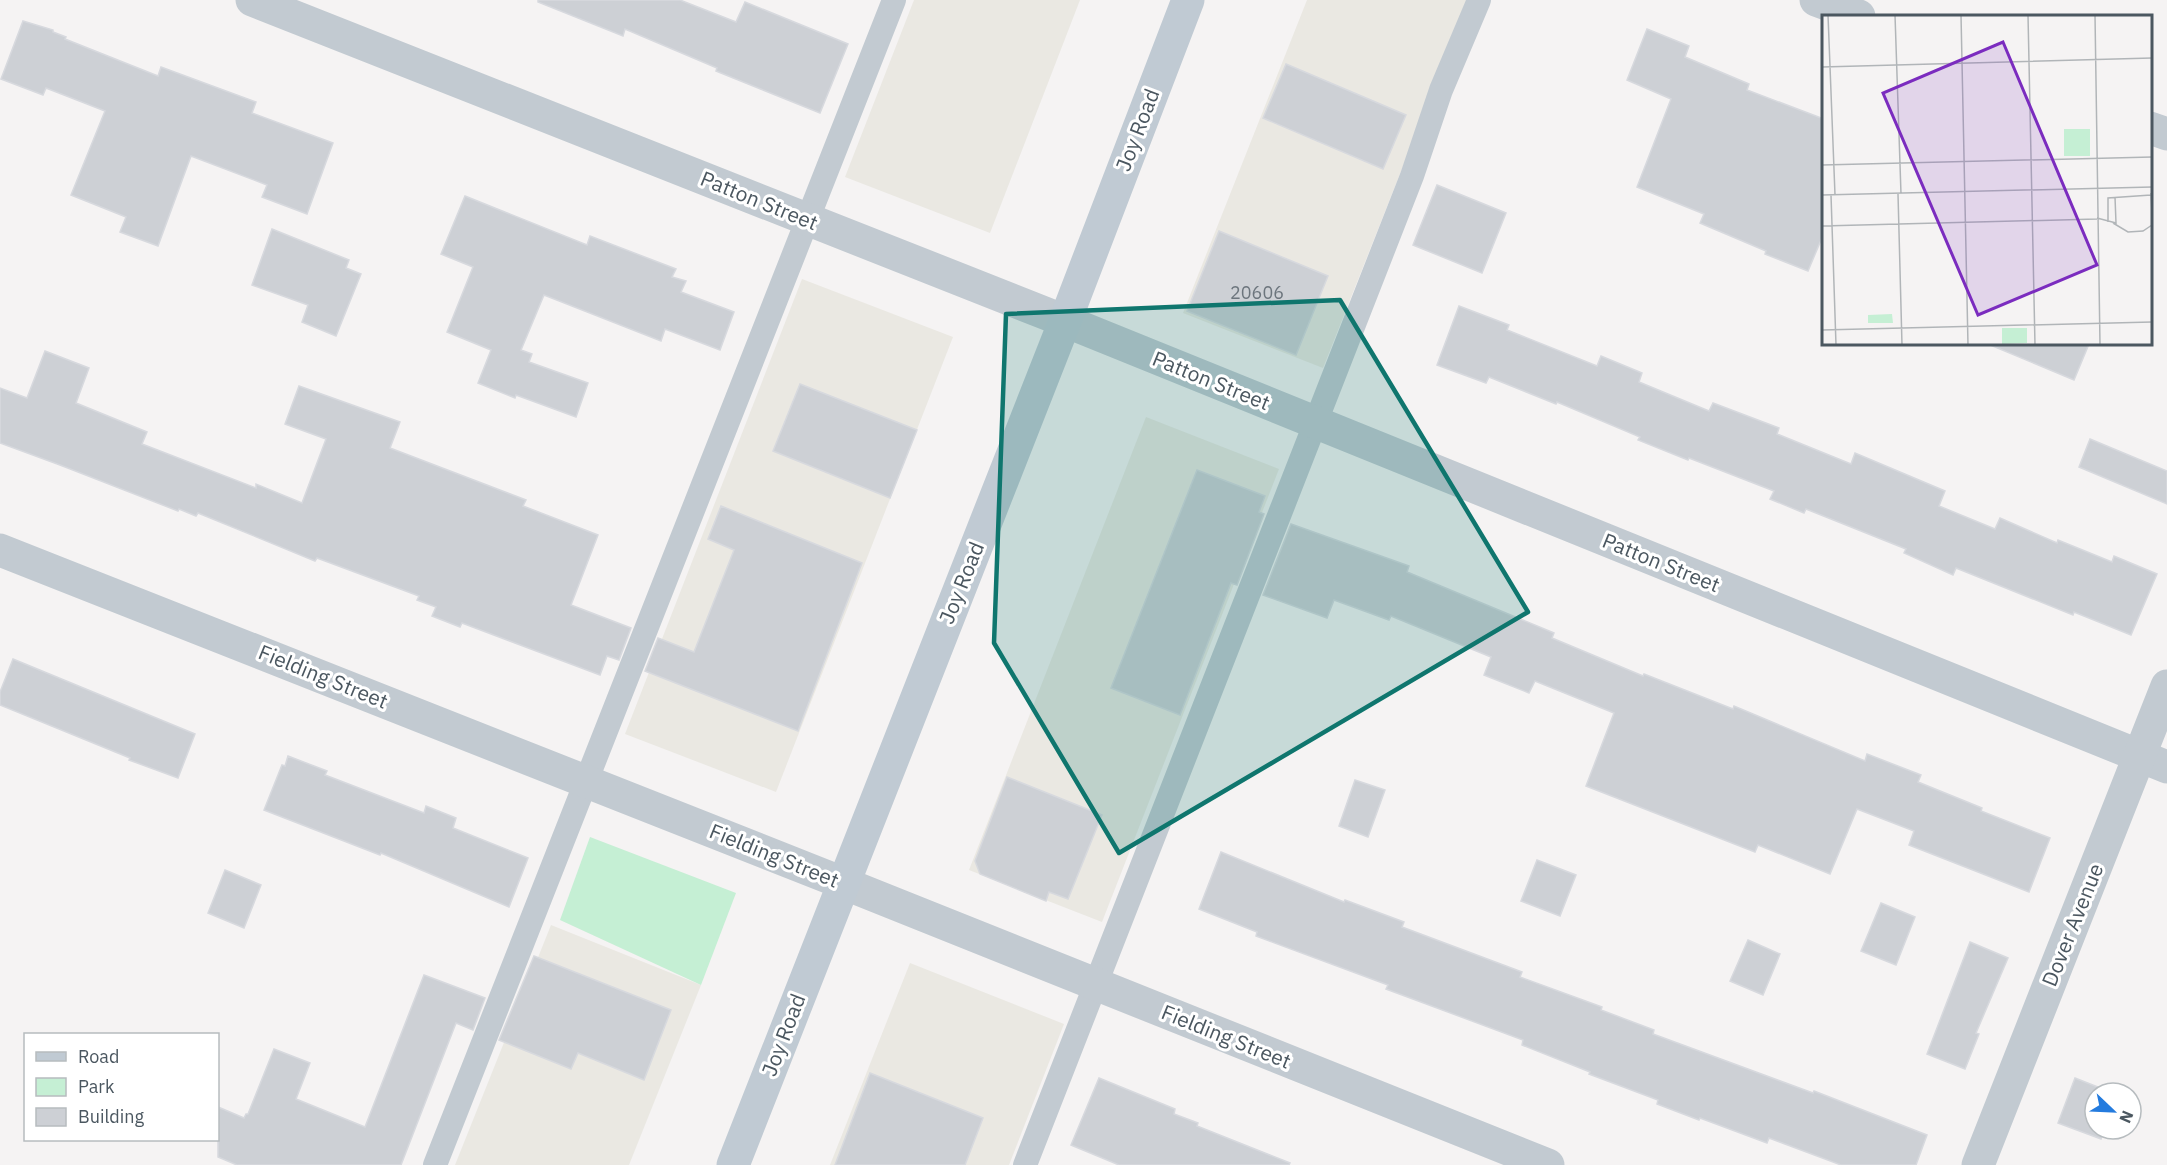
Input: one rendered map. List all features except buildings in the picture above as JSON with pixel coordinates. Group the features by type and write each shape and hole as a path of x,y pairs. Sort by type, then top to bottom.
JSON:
{"main road":[{"name":"Joy Road","path":"733,1165 1065,321 1188,0"}],"street":[{"name":"Patton Street","path":"252,0 1065,321 2153,761"},
{"path":"1816,0 1856,15"},
{"path":"2152,128 2167,134"},
{"name":"Fielding Street","path":"0,550 1548,1165"},
{"name":"Dover Avenue","path":"1978,1165 2153,761 2167,686"}],"lane":[{"path":"435,1165 894,0"},
{"path":"1025,1165 1412,176 1441,90 1479,0"}],"highlighted area":[{"path":"1340,300 1528,612 1119,853 994,643 1006,314"}],"shaded area":[{"path":"914,0 1080,0 990,233 845,177"},
{"path":"1307,0 1469,0 1323,368 1183,313"},
{"path":"802,279 953,337 776,792 625,734"},
{"path":"1146,417 1279,469 1102,922 969,870"},
{"path":"551,925 701,985 629,1165 455,1165"},
{"path":"910,963 1064,1024 1009,1165 830,1165"}],"green space":[{"path":"590,837 736,893 701,985 560,920"}]}
